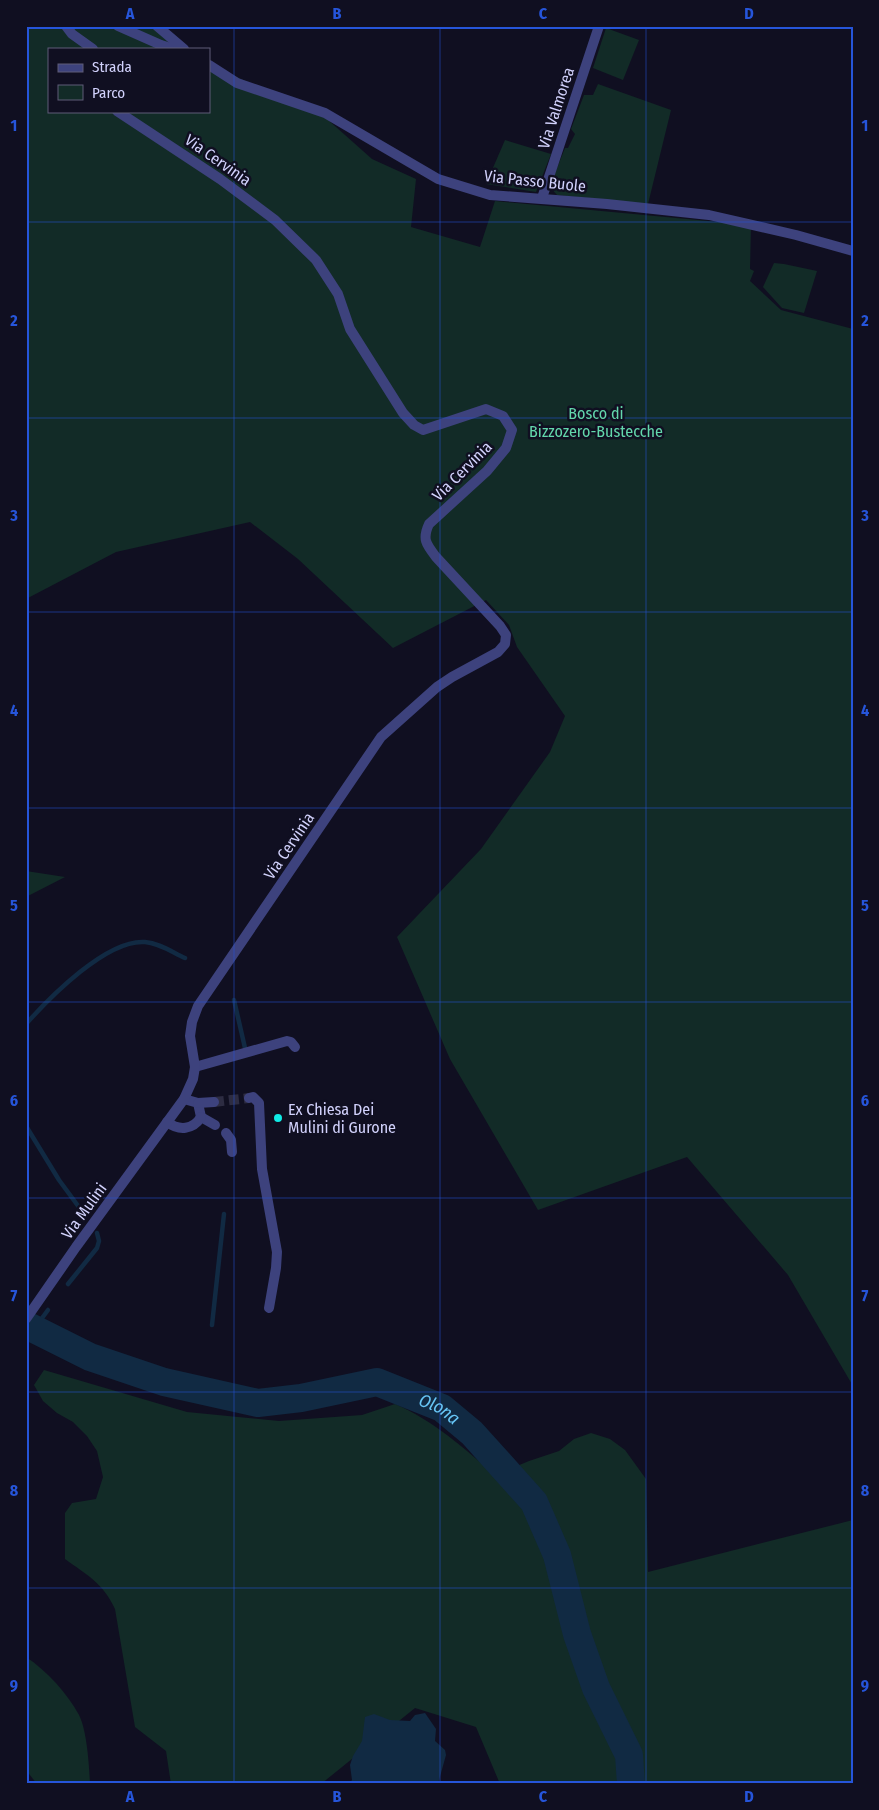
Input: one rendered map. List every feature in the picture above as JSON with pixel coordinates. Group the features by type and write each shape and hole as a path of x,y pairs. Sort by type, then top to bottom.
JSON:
{"street":[{"path":"66,26 72,34 92,48"},
{"path":"118,26 171,48"},
{"path":"157,26 183,48"},
{"name":"Via Valmorea","path":"542,198 599,26"},
{"name":"Via Passo Buole","path":"210,66 237,84 324,113 438,179 490,195 542,198 709,214 853,251"},
{"name":"Via Cervinia","path":"119,112 220,178 274,220 316,260 338,294 350,329 403,413 414,425 424,430 486,409 504,416 512,430 506,448 487,471 429,524 424,534 427,545 436,557 500,626 506,635 505,644 498,652 437,687 381,737 256,921"},
{"name":"Via Mulini","path":"26,1319 184,1098 193,1079 195,1067 190,1036 192,1022 198,1006 256,921"},
{"path":"195,1067 287,1041 291,1042 294,1047"},
{"path":"249,1098 253,1097 258,1102 262,1169 277,1252 269,1308"},
{"path":"184,1098 198,1103 214,1102"},
{"path":"198,1103 201,1117 215,1125"},
{"path":"167,1122 174,1127 181,1128 195,1125 201,1117"},
{"path":"226,1133 231,1140 232,1152"}],"green space":[{"name":"Bosco di Bizzozero-Bustecche","path":"26,26 155,26 188,48 48,48 48,112 210,112 210,62 224,71 327,119 372,159 416,179 411,227 480,247 495,201 751,225 750,269 754,271 750,281 781,310 853,329 853,1386 788,1275 687,1157 538,1210 450,1059 397,937 481,849 550,752 565,716 517,647 509,625 486,600 393,648 298,559 250,522 116,552 26,599"},
{"path":"606,28 639,40 623,80 593,68"},
{"path":"598,84 671,110 648,204 557,195 551,188 551,183 565,148 568,148 575,134 571,129 584,95 593,95"},
{"path":"505,140 551,154 536,192 486,184"},
{"path":"774,263 817,271 804,313 782,308 763,287"},
{"path":"26,871 65,877 26,897"},
{"path":"44,1370 187,1412 279,1421 362,1415 395,1404 436,1427 495,1475 559,1451 574,1439 591,1433 610,1439 625,1450 646,1479 648,1572 853,1520 853,1784 500,1784 476,1727 415,1708 321,1784 171,1784 166,1751 135,1727 115,1609 100,1586 65,1559 65,1513 72,1503 96,1499 103,1477 97,1451 87,1436 73,1422 57,1413 43,1401 34,1385"},
{"path":"26,1657 56,1683 79,1715 86,1739 90,1784 37,1784 26,1770"}],"water":[{"path":"425,1713 436,1729 435,1741 445,1750 446,1755 438,1784 349,1784 352,1780 350,1765 362,1741 365,1717 374,1714 390,1720 410,1721 415,1715"}],"waterway":[{"path":"26,1024 64,985 97,960 114,950 130,944 145,942 160,946 185,958"},
{"path":"234,1000 245,1048"},
{"path":"26,1126 59,1180 84,1214"},
{"path":"212,1325 224,1214"},
{"path":"68,1284 97,1248 99,1241 97,1233"},
{"path":"34,1329 48,1310"},
{"name":"Olona","path":"26,1325 90,1357 164,1382 258,1403 301,1398 377,1382 442,1408 472,1433 534,1502 557,1555 577,1634 596,1688 629,1755 631,1784"}],"tunnel":[{"path":"214,1102 249,1098"}],"place":[{"name":"Ex Chiesa Dei Mulini di Gurone","path":"278,1118"}]}
